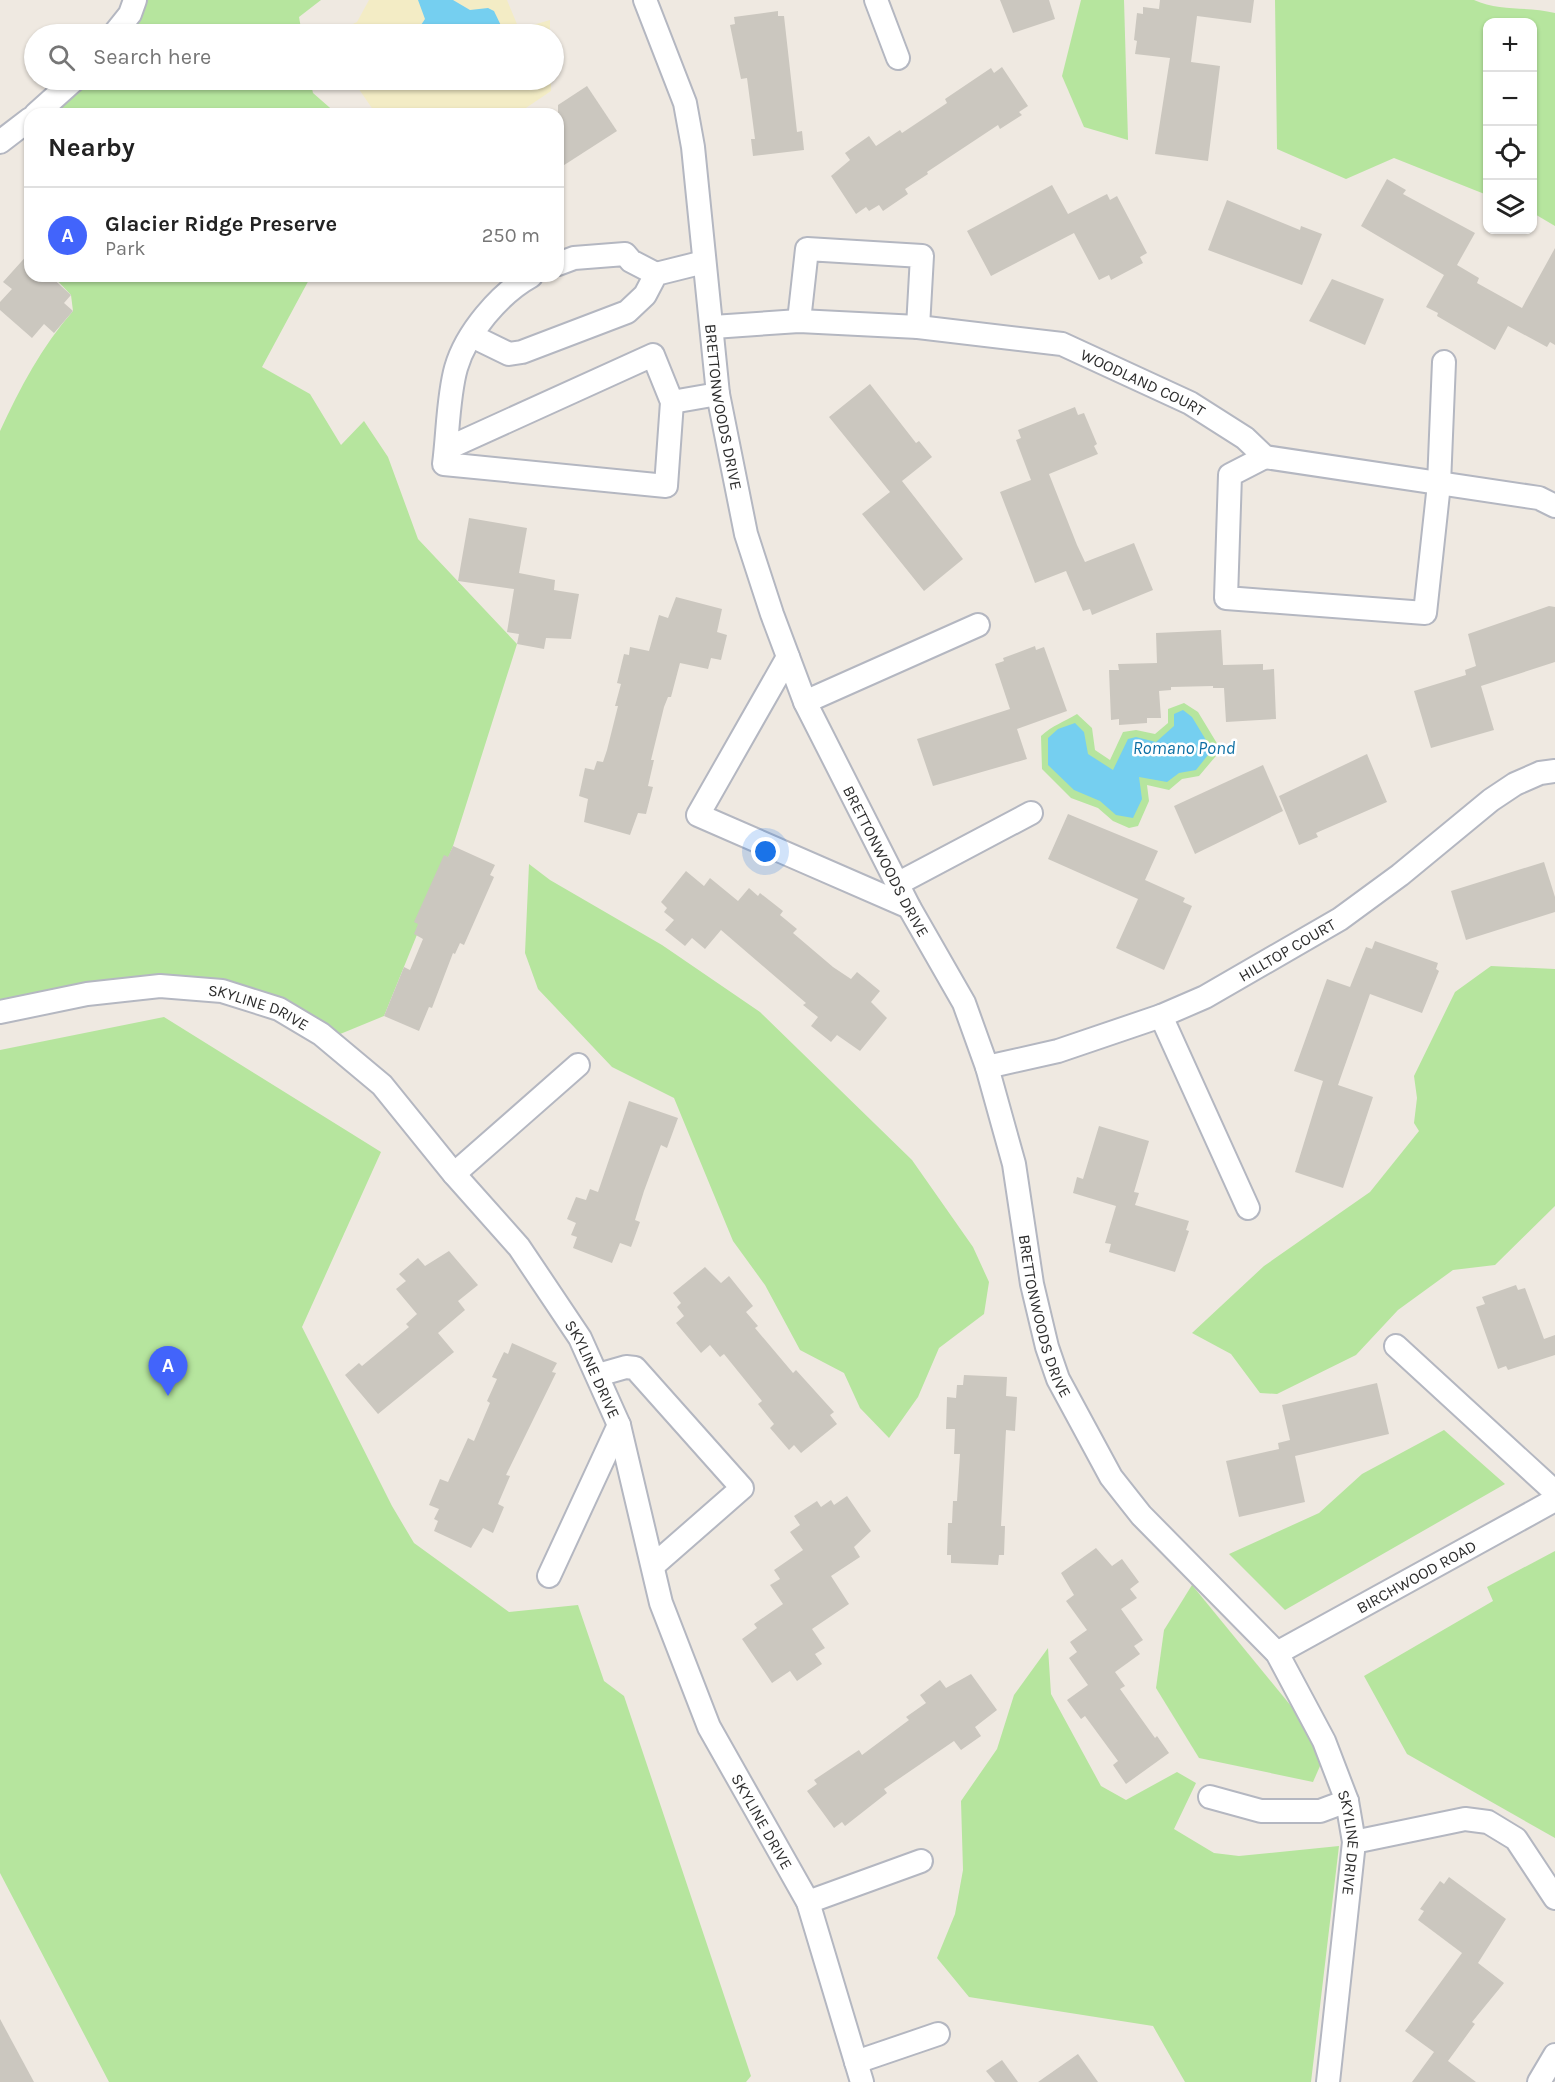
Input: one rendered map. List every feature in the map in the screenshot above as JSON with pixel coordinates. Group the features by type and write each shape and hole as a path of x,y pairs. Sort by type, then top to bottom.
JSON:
{"street":[{"path":"122,24 130,14 135,0"},
{"name":"BRETTONWOODS DRIVE","path":"645,0 685,103 693,147 707,306 713,327 718,394 747,534 805,702 909,907 964,1003 987,1067 1014,1164 1032,1284 1047,1347 1058,1379 1111,1477 1141,1515 1277,1653"},
{"path":"876,0 898,58"},
{"path":"43,108 63,90"},
{"path":"0,142 24,124"},
{"path":"799,321 807,249 922,256 918,327"},
{"path":"564,262 573,258 625,254 631,261 656,274 704,262"},
{"path":"472,336 509,354 522,352 627,312 645,295 656,274"},
{"path":"446,449 652,355 672,402 666,486 444,464 456,367 472,336 494,304 520,282"},
{"name":"WOODLAND COURT","path":"713,327 799,321 918,327 1062,344 1190,403 1245,438 1265,457"},
{"path":"1444,362 1439,484 1425,613 1226,598 1230,475 1265,457 1439,484 1539,498 1555,506"},
{"path":"672,402 718,394"},
{"path":"805,702 978,625"},
{"path":"788,657 698,815 909,907"},
{"name":"HILLTOP COURT","path":"987,1067 1058,1051 1161,1016 1205,997 1340,919 1400,875 1491,800 1515,784 1540,773 1555,771"},
{"path":"897,884 1031,813"},
{"name":"SKYLINE DRIVE","path":"0,1012 87,994 160,986 222,991 279,1010 321,1034 382,1085 454,1174 519,1247 569,1320 598,1375 619,1425 654,1565 661,1603 709,1727 808,1902 859,2072"},
{"path":"1161,1016 1248,1208"},
{"path":"454,1174 578,1065"},
{"path":"1396,1346 1555,1492"},
{"path":"598,1375 626,1367 635,1368 742,1488 654,1565"},
{"path":"549,1576 619,1425"},
{"name":"BIRCHWOOD ROAD","path":"1277,1653 1555,1500"},
{"name":"SKYLINE DRIVE","path":"1277,1653 1324,1741 1347,1801 1354,1842 1328,2082"},
{"path":"1210,1797 1261,1811 1320,1811 1347,1801"},
{"path":"1354,1842 1465,1819 1488,1822 1516,1839 1555,1898"},
{"path":"808,1902 921,1862"},
{"path":"859,2072 938,2034"},
{"path":"1539,2082 1555,2055"}],"green space":[{"path":"135,0 321,0 299,17 300,24 120,24"},
{"path":"1081,0 1124,0 1128,140 1084,127 1062,76"},
{"path":"1275,0 1474,0 1504,8 1555,13 1555,226 1537,215 1537,18 1483,18 1483,193 1394,158 1346,179 1277,149"},
{"path":"63,90 312,90 330,108 43,108"},
{"path":"59,282 308,282 262,367 310,394 341,445 364,421 388,457 418,539 517,644 453,846 384,1016 328,1039 279,1009 160,986 0,1012 0,431 32,368 51,338 73,311 71,295"},
{"name":"Romano Pond","path":"1184,703 1198,712 1221,750 1199,776 1182,779 1169,790 1147,785 1149,801 1138,826 1129,828 1113,821 1098,808 1071,798 1042,769 1041,736 1077,714 1092,728 1095,750 1110,760 1123,732 1136,730 1155,734 1168,723 1168,709"},
{"path":"529,864 550,880 662,945 760,1012 912,1160 973,1247 989,1282 984,1314 939,1348 918,1397 889,1438 860,1408 844,1373 800,1350 765,1285 733,1241 674,1098 612,1067 538,989 525,953"},
{"path":"1491,966 1555,969 1555,1206 1495,1265 1453,1270 1398,1310 1356,1355 1277,1394 1260,1393 1231,1354 1192,1333 1264,1266 1370,1192 1419,1131 1414,1123 1417,1098 1414,1076 1455,992"},
{"path":"164,1017 381,1152 302,1327 392,1506 414,1543 509,1612 578,1605 604,1681 624,1696 751,2076 746,2082 109,2082 0,1873 0,1050"},
{"path":"1444,1430 1505,1484 1285,1610 1229,1554 1319,1513 1362,1474"},
{"path":"1555,1551 1555,1838 1407,1754 1364,1676 1493,1601 1487,1587"},
{"path":"1192,1585 1327,1750 1313,1782 1199,1758 1156,1688 1164,1630"},
{"path":"1048,1648 1051,1694 1101,1786 1126,1800 1177,1772 1196,1783 1174,1829 1214,1853 1239,1856 1339,1846 1311,2082 1185,2082 1153,2026 969,1997 937,1958 955,1914 963,1870 961,1801 997,1749 1014,1695"}],"sand":[{"path":"369,0 507,0 517,24 353,24 357,22"},
{"path":"550,20 550,24 536,24"},
{"path":"360,90 551,90 526,108 372,108"}],"water":[{"path":"418,0 453,0 470,10 488,8 494,11 500,24 422,24 425,19"},
{"name":"Romano Pond","path":"1183,710 1192,717 1212,750 1196,770 1179,773 1167,782 1139,777 1142,799 1133,818 1116,815 1100,801 1074,790 1048,765 1048,738 1058,729 1075,723 1084,732 1088,754 1113,770 1128,739 1136,737 1156,742 1174,726 1174,714"}],"building":[{"path":"1000,0 1049,0 1055,19 1013,33"},
{"path":"1160,0 1254,0 1251,23 1197,16 1191,62 1220,66 1208,161 1155,154 1170,58 1135,54 1137,41 1134,40 1137,13 1143,14 1143,7 1159,9"},
{"path":"778,11 778,16 784,16 797,132 802,131 804,150 753,156 751,139 755,139 747,78 741,79 730,25 735,24 734,17"},
{"path":"1002,67 1028,106 1019,112 1022,115 1000,129 998,125 927,172 928,174 905,189 908,194 883,211 879,205 869,211 866,207 856,214 831,176 850,160 845,153 869,136 876,146 900,130 902,133 947,103 945,99 991,68 994,73"},
{"path":"587,86 617,131 564,165 564,108 558,108 558,105"},
{"path":"1387,179 1406,190 1403,194 1475,233 1457,265 1479,278 1477,283 1522,308 1555,248 1555,345 1550,342 1547,347 1508,326 1495,350 1437,316 1438,313 1426,307 1444,275 1361,226"},
{"path":"1052,185 1068,214 1107,194 1110,200 1117,196 1147,253 1140,257 1143,263 1111,280 1109,275 1099,280 1074,233 991,276 967,231"},
{"path":"1227,200 1300,230 1301,226 1322,234 1302,285 1208,250"},
{"path":"24,259 24,282 57,282 71,295 64,303 73,311 54,333 44,324 32,338 0,310 0,302 12,289 3,282"},
{"path":"1332,279 1384,299 1365,345 1309,321"},
{"path":"870,384 916,443 919,441 932,457 902,481 963,559 924,591 862,514 890,492 829,417"},
{"path":"1075,407 1078,415 1084,413 1097,444 1094,446 1098,454 1049,474 1077,545 1085,562 1134,543 1153,590 1092,615 1090,609 1083,611 1066,571 1035,583 1000,492 1031,480 1016,440 1021,438 1018,430"},
{"path":"469,518 527,528 519,573 555,580 554,590 579,594 571,639 546,638 544,649 517,644 519,634 507,632 514,589 458,581"},
{"path":"676,597 722,609 717,632 727,635 721,660 711,658 708,669 680,663 671,697 668,697 664,707 651,760 654,760 648,786 653,787 646,814 638,813 630,835 584,822 588,799 579,796 585,768 594,770 597,761 603,762 618,706 615,706 621,684 617,683 624,654 629,655 630,647 649,651 659,615 668,618"},
{"path":"1549,606 1555,607 1555,662 1481,686 1494,730 1431,748 1414,691 1466,675 1465,670 1476,666 1468,634"},
{"path":"1221,630 1223,665 1263,664 1263,670 1274,669 1276,719 1226,722 1224,688 1213,688 1213,686 1171,687 1171,690 1159,691 1161,718 1147,718 1147,723 1119,725 1119,719 1111,720 1109,670 1119,670 1118,664 1157,663 1156,633"},
{"path":"1035,646 1036,650 1044,647 1067,711 1017,729 1027,759 933,786 917,739 1010,709 995,664 1004,661 1003,658"},
{"path":"1367,754 1387,802 1316,833 1318,837 1299,845 1279,796"},
{"path":"1263,765 1283,811 1195,854 1174,806"},
{"path":"1068,814 1158,851 1145,880 1185,898 1183,902 1192,906 1164,970 1116,948 1138,899 1048,859"},
{"path":"453,846 495,865 490,875 494,877 464,945 460,943 455,954 453,953 432,1008 429,1007 419,1031 384,1016 404,967 410,970 423,939 414,934 418,924 414,922 444,855 448,857"},
{"path":"1544,862 1555,897 1555,912 1466,940 1451,891"},
{"path":"686,871 704,886 710,878 738,901 749,888 758,896 760,893 783,911 780,915 797,929 793,933 833,967 851,979 857,972 880,991 871,1002 887,1018 860,1051 837,1035 831,1042 811,1026 818,1017 803,1005 806,1003 721,930 705,949 692,938 685,946 665,930 674,920 664,912 667,908 661,902"},
{"path":"1375,941 1438,963 1436,969 1439,971 1422,1013 1370,994 1338,1085 1373,1097 1343,1188 1295,1172 1323,1081 1294,1071 1327,979 1350,987 1366,947 1372,949"},
{"path":"629,1101 678,1118 667,1148 661,1145 644,1191 635,1220 640,1222 631,1247 620,1243 612,1263 573,1248 577,1237 571,1235 576,1223 567,1219 576,1197 586,1200 590,1189 598,1192"},
{"path":"1099,1126 1149,1141 1134,1192 1139,1193 1135,1205 1189,1221 1186,1230 1189,1231 1175,1272 1109,1252 1111,1244 1105,1243 1116,1206 1073,1193 1077,1177 1083,1179"},
{"path":"449,1251 478,1285 458,1301 465,1310 438,1333 454,1352 378,1414 345,1375 359,1363 362,1366 409,1327 406,1324 417,1314 396,1289 406,1281 399,1274 418,1258 425,1266"},
{"path":"705,1267 721,1283 729,1276 753,1306 746,1312 758,1326 755,1328 793,1373 796,1370 834,1412 830,1415 837,1424 801,1453 794,1445 789,1450 770,1428 774,1424 758,1404 762,1401 724,1354 720,1357 710,1345 701,1353 676,1323 684,1316 677,1307 681,1303 673,1293"},
{"path":"1516,1285 1518,1290 1525,1288 1544,1339 1555,1335 1555,1355 1508,1370 1506,1366 1498,1369 1476,1307 1485,1304 1482,1297"},
{"path":"512,1343 557,1363 552,1372 556,1373 506,1475 510,1476 498,1504 504,1507 493,1533 483,1528 471,1548 434,1531 438,1521 434,1519 439,1509 429,1505 440,1479 448,1482 468,1438 474,1441 497,1379 492,1377 504,1352 508,1354"},
{"path":"964,1375 1007,1377 1006,1396 1017,1397 1015,1431 1006,1430 1001,1526 1005,1526 1004,1555 999,1555 998,1565 951,1563 951,1555 947,1555 948,1523 952,1523 953,1501 957,1501 960,1454 954,1454 955,1429 946,1429 947,1397 956,1398 957,1385 963,1385"},
{"path":"1377,1383 1389,1434 1295,1456 1305,1502 1239,1517 1226,1461 1279,1449 1278,1443 1290,1440 1282,1405"},
{"path":"847,1496 871,1531 854,1547 860,1557 831,1576 849,1604 812,1629 825,1648 815,1654 822,1664 797,1681 790,1671 772,1683 742,1639 757,1628 754,1624 783,1604 770,1585 780,1579 774,1570 803,1550 790,1532 800,1525 794,1516 817,1501 821,1507 831,1500 834,1505"},
{"path":"1096,1548 1112,1566 1122,1559 1139,1582 1130,1589 1137,1598 1121,1609 1143,1640 1134,1646 1140,1654 1115,1672 1125,1686 1120,1689 1155,1738 1157,1736 1169,1753 1126,1784 1113,1765 1118,1761 1085,1716 1081,1719 1067,1700 1088,1685 1069,1658 1077,1652 1070,1642 1087,1630 1066,1601 1074,1595 1061,1573"},
{"path":"971,1674 997,1710 975,1727 981,1736 961,1750 954,1741 884,1789 887,1793 845,1826 842,1822 834,1828 807,1791 817,1784 814,1780 859,1750 862,1755 909,1720 906,1717 926,1703 920,1695 940,1680 946,1688"},
{"path":"1449,1877 1506,1919 1478,1963 1504,1983 1472,2022 1475,2024 1448,2061 1476,2082 1412,2082 1434,2052 1405,2031 1462,1953 1418,1920 1424,1911 1420,1909 1440,1881 1444,1884"},
{"path":"0,2019 34,2082 0,2082"},
{"path":"1078,2054 1098,2082 1038,2082"},
{"path":"1002,2060 1018,2082 995,2082 986,2071"}],"place":[{"name":"Glacier Ridge Preserve","path":"168,1396"}]}
